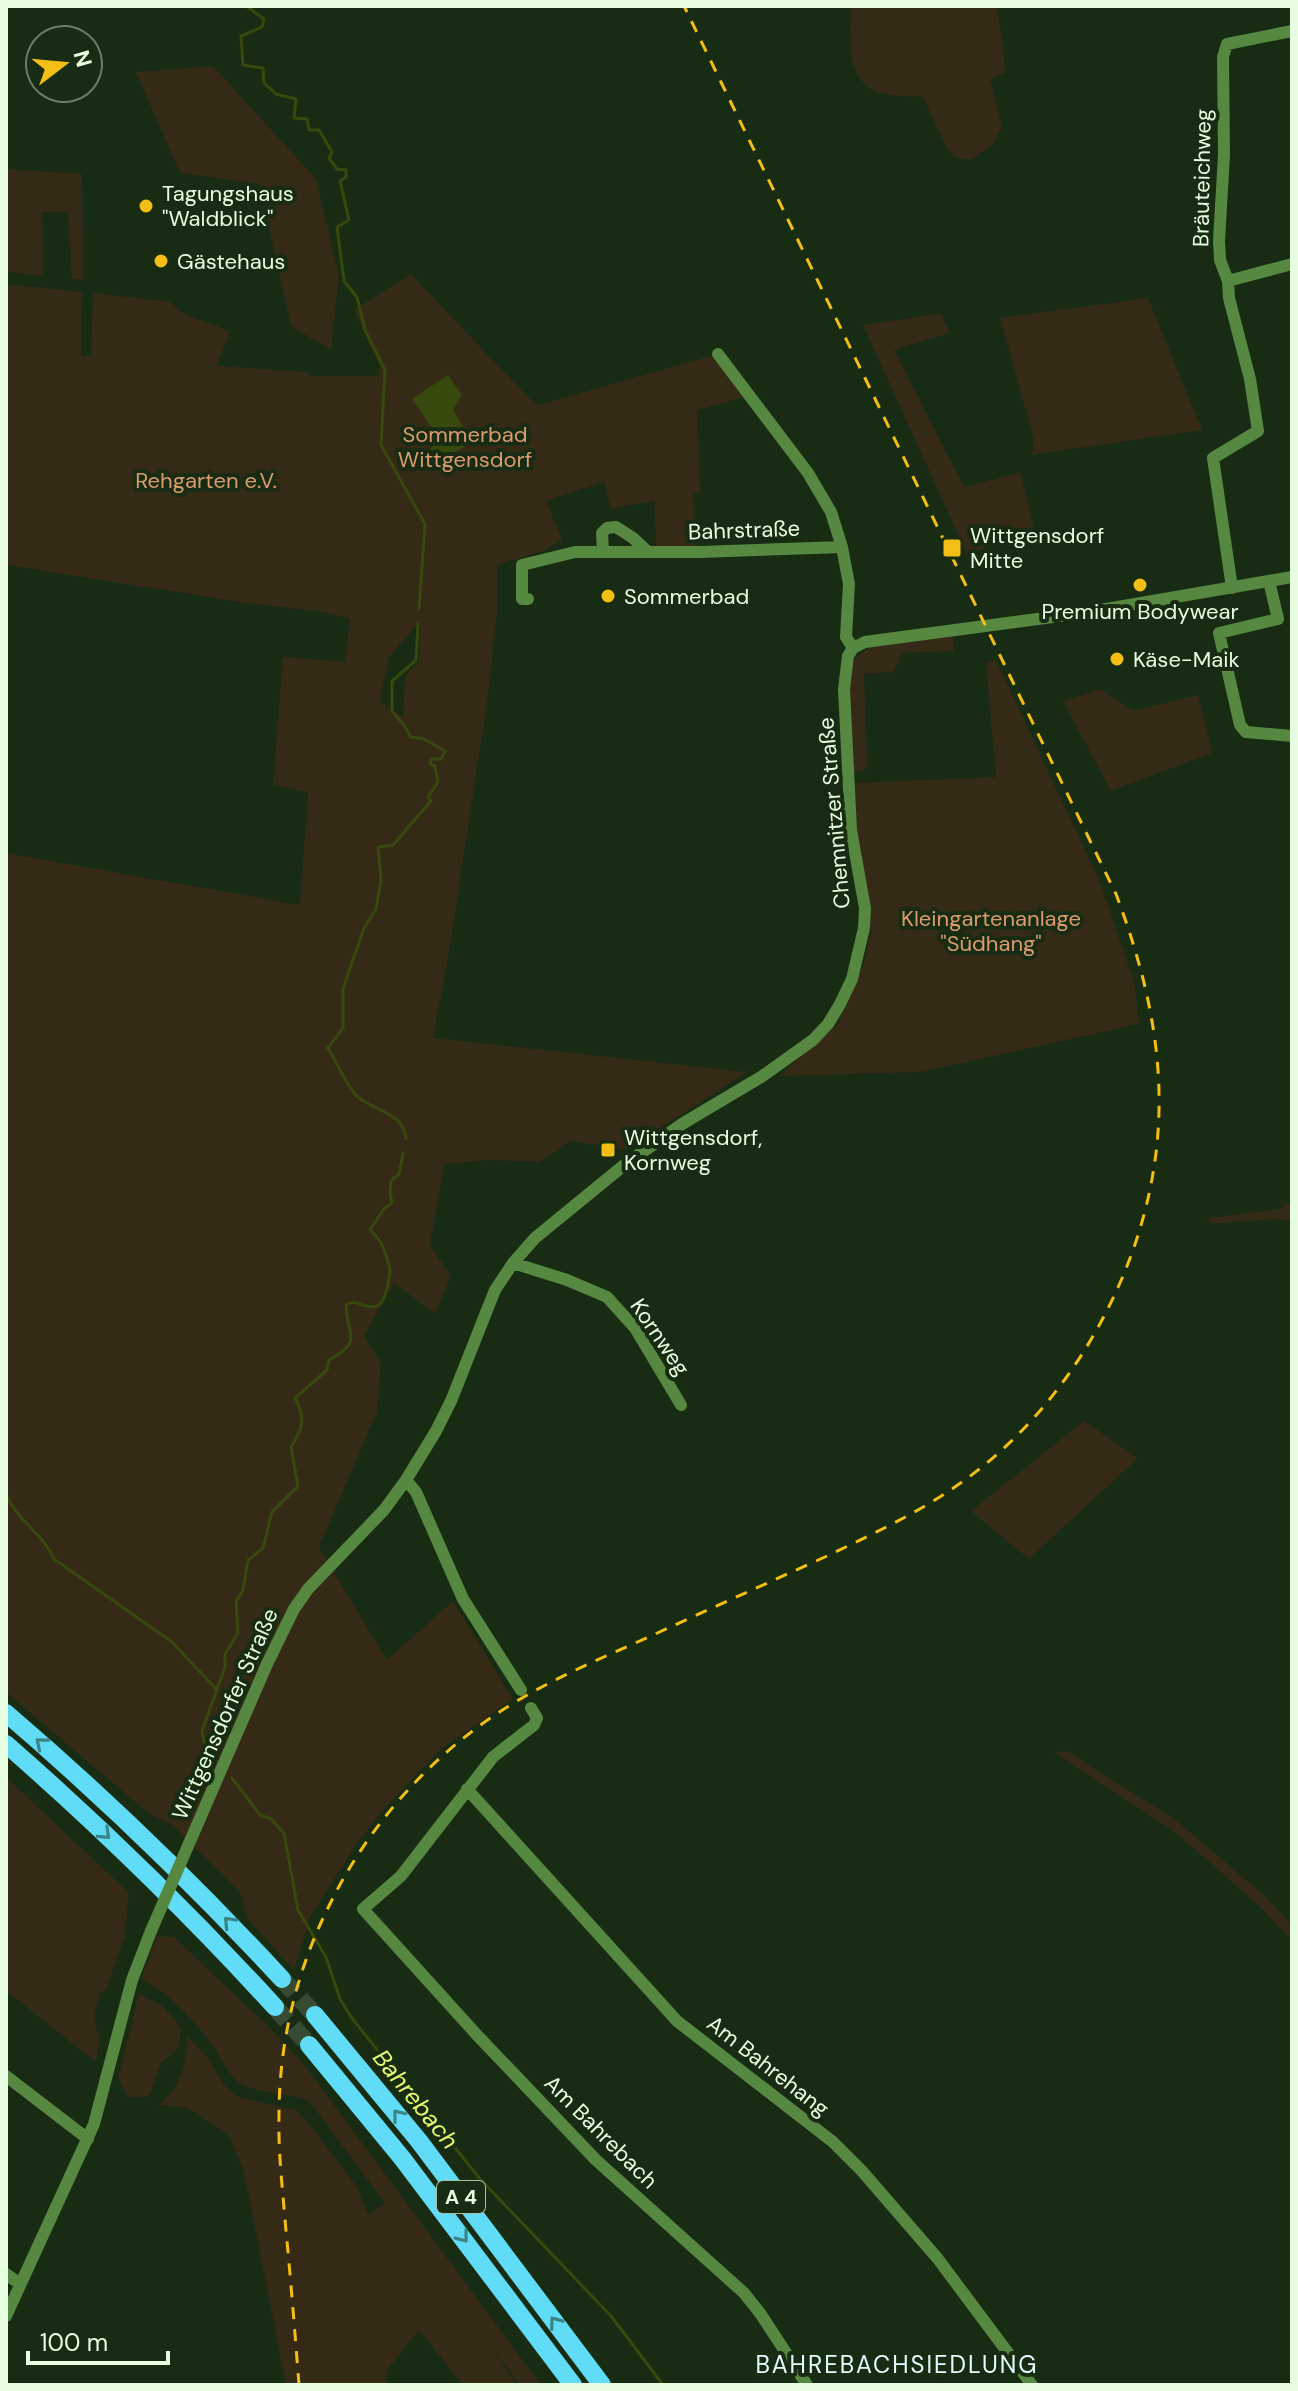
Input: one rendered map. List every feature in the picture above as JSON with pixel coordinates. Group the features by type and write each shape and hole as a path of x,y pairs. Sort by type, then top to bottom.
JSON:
{"highway":[{"path":"6,1713 157,1849 282,1979"},
{"path":"6,1744 150,1876 275,2007"},
{"name":"A 4","path":"315,2015 419,2141 602,2385"},
{"name":"A 4","path":"309,2045 402,2158 573,2385"}],"street":[{"name":"Bräuteichweg","path":"1232,588 1213,458 1258,431 1250,379 1229,298 1228,281 1220,260 1224,155 1223,57 1227,44 1292,31"},
{"path":"1228,281 1292,264"},
{"path":"718,354 808,473 831,512 849,584 846,637 853,648 865,642 1042,619 1292,577"},
{"path":"603,552 602,533 607,528 616,527 648,552"},
{"name":"Bahrstraße","path":"528,599 522,599 522,565 575,552 842,547"},
{"path":"1269,581 1278,619 1219,633 1240,725 1246,732 1292,736"},
{"name":"Chemnitzer Straße","path":"588,1194 682,1124 761,1077 813,1040 839,1006 852,979 864,928 865,908 851,830 845,730 845,669 853,648"},
{"name":"Wittgensdorfer Straße","path":"6,2316 88,2139 101,2104 132,1980 151,1931 294,1609 308,1589 384,1510 406,1480 436,1431 495,1290 513,1263 535,1238 588,1194"},
{"name":"Kornweg","path":"513,1263 607,1297 635,1328 681,1405"},
{"path":"406,1480 416,1492 463,1599 521,1690"},
{"path":"467,1789 493,1757 534,1725 537,1718 531,1708"},
{"name":"Am Bahrebach","path":"467,1789 401,1876 363,1909 596,2160 744,2293 807,2385"},
{"name":"Am Bahrehang","path":"467,1789 677,2021 833,2142 862,2171 938,2259 1032,2385"},
{"path":"6,2076 88,2139"},
{"path":"6,2274 20,2284"}],"green space":[{"path":"850,6 997,6 1006,72 990,79 1002,128 993,144 972,160 954,157 947,149 923,97 884,94 862,81 852,59"},
{"path":"213,66 316,179 339,275 331,350 291,326 259,184 180,173 136,72"},
{"path":"6,169 82,174 83,280 72,279 68,212 42,212 43,276 6,272"},
{"path":"411,274 539,405 718,354 749,396 697,410 700,492 694,494 695,552 657,552 654,501 611,509 604,482 546,501 562,539 546,550 497,565 497,613 487,703 433,1038 747,1072 626,1150 572,1141 539,1162 491,1160 444,1164 430,1245 451,1276 435,1314 394,1283 364,1336 381,1363 377,1412 319,1547 387,1660 453,1601 513,1699 441,1749 384,1809 358,1842 310,1917 294,1970 247,1918 240,1892 171,1824 153,1816 135,1802 6,1692 6,853 300,905 308,792 273,785 283,657 345,662 350,619 324,612 6,565 6,284 82,292 81,356 91,356 93,293 170,302 185,314 230,331 217,366 307,372 311,376 378,376 380,367 354,310","holes":["420,621 419,661 405,676 403,717 380,701 389,657"]},
{"path":"1148,298 1202,430 1032,455 1034,440 1000,318"},
{"path":"942,313 949,333 894,350 964,487 1021,472 1034,530 968,556 863,325"},
{"path":"953,636 954,651 899,653 899,661 893,672 864,674 867,766 864,771 854,772 849,728 849,682 857,657 876,646"},
{"name":"Kleingartenanlage \"Südhang\"","path":"996,660 1100,882 1134,982 1139,1024 921,1072 779,1076 838,1024 864,963 871,932 869,894 857,837 854,783 996,777 986,663"},
{"path":"1101,689 1133,711 1198,695 1212,753 1111,791 1063,701"},
{"path":"1292,1202 1292,1221 1274,1219 1211,1224 1206,1218 1281,1209"},
{"path":"1084,1421 1138,1458 1029,1559 971,1511"},
{"path":"1067,1751 1177,1821 1265,1896 1292,1925 1292,1940 1255,1902 1175,1832 1055,1753"},
{"path":"6,1777 129,1893 125,1936 106,1990 100,1992 94,2016 99,2040 96,2062 6,1991"},
{"path":"157,1936 174,1937 271,2029 306,2067 541,2385 520,2385 484,2338 517,2385 463,2385 419,2330 388,2369 385,2385 286,2385 244,2172 229,2135 188,2108 159,2105 173,2090 181,2074 187,2036 207,2057 225,2086 238,2097 296,2110 357,2187 368,2215 385,2203 309,2101 238,2082 190,2018 162,1992 141,1979"},
{"path":"139,1993 163,2006 181,2028 178,2049 161,2063 149,2096 128,2098 118,2078"}],"shaded area":[{"path":"448,375 462,395 453,410 472,442 439,462 428,452 439,438 412,399"}],"waterway":[{"name":"Bahrebach","path":"246,6 264,19 262,27 241,36 243,65 263,68 264,83 276,94 296,99 294,118 307,119 309,130 319,130 332,152 329,158 337,169 346,170 346,177 340,181 349,220 337,227 344,281 357,297 365,330 385,370 381,445 425,524 419,609"},
{"name":"Bahrebach","path":"406,1139 401,1124 395,1118 355,1094 328,1048 343,1028 343,989 364,928 376,909 381,880 378,847 393,845 431,801 428,797 438,782 435,766 430,764 431,759 441,759 445,751 424,739 411,737 392,711 392,681 416,660 418,624"},
{"name":"Bahrebach","path":"209,1749 202,1731 225,1667 225,1654 238,1633 236,1602 243,1590 248,1560 263,1548 272,1512 298,1486 291,1447 302,1417 295,1398 327,1370 329,1360 350,1342 346,1305 377,1306 385,1296 389,1265 381,1243 370,1230 384,1209 392,1203 391,1181 399,1174 403,1153"},
{"path":"6,1494 54,1559 172,1642 216,1689"},
{"name":"Bahrebach","path":"232,1778 260,1815 271,1819 284,1833 298,1910 326,1957 340,1999 351,2017 480,2179 611,2316 663,2385"}],"tunnel":[{"path":"282,1979 315,2015"},
{"path":"275,2007 309,2045"}],"railway":[{"path":"299,2385 280,2159 282,2062 291,2010 306,1959 327,1910 362,1849 404,1794 429,1769 483,1723 512,1704 580,1668 879,1531 946,1493 991,1460 1042,1409 1085,1350 1103,1319 1132,1253 1155,1161 1159,1116 1153,1028 1132,939 1116,894 684,6"}],"place":[{"name":"Tagungshaus \"Waldblick\"","path":"146,206"},
{"name":"Gästehaus","path":"161,261"},
{"name":"Wittgensdorf Mitte","path":"952,548"},
{"name":"Premium Bodywear","path":"1140,585"},
{"name":"Sommerbad","path":"608,596"},
{"name":"Käse-Maik","path":"1117,659"},
{"name":"Wittgensdorf, Kornweg","path":"608,1150"}],"district":[{"name":"BAHREBACHSIEDLUNG","path":"897,2364"}],"park label":[{"name":"Sommerbad Wittgensdorf","path":"465,446"},
{"name":"Rehgarten e.V.","path":"206,480"}]}
